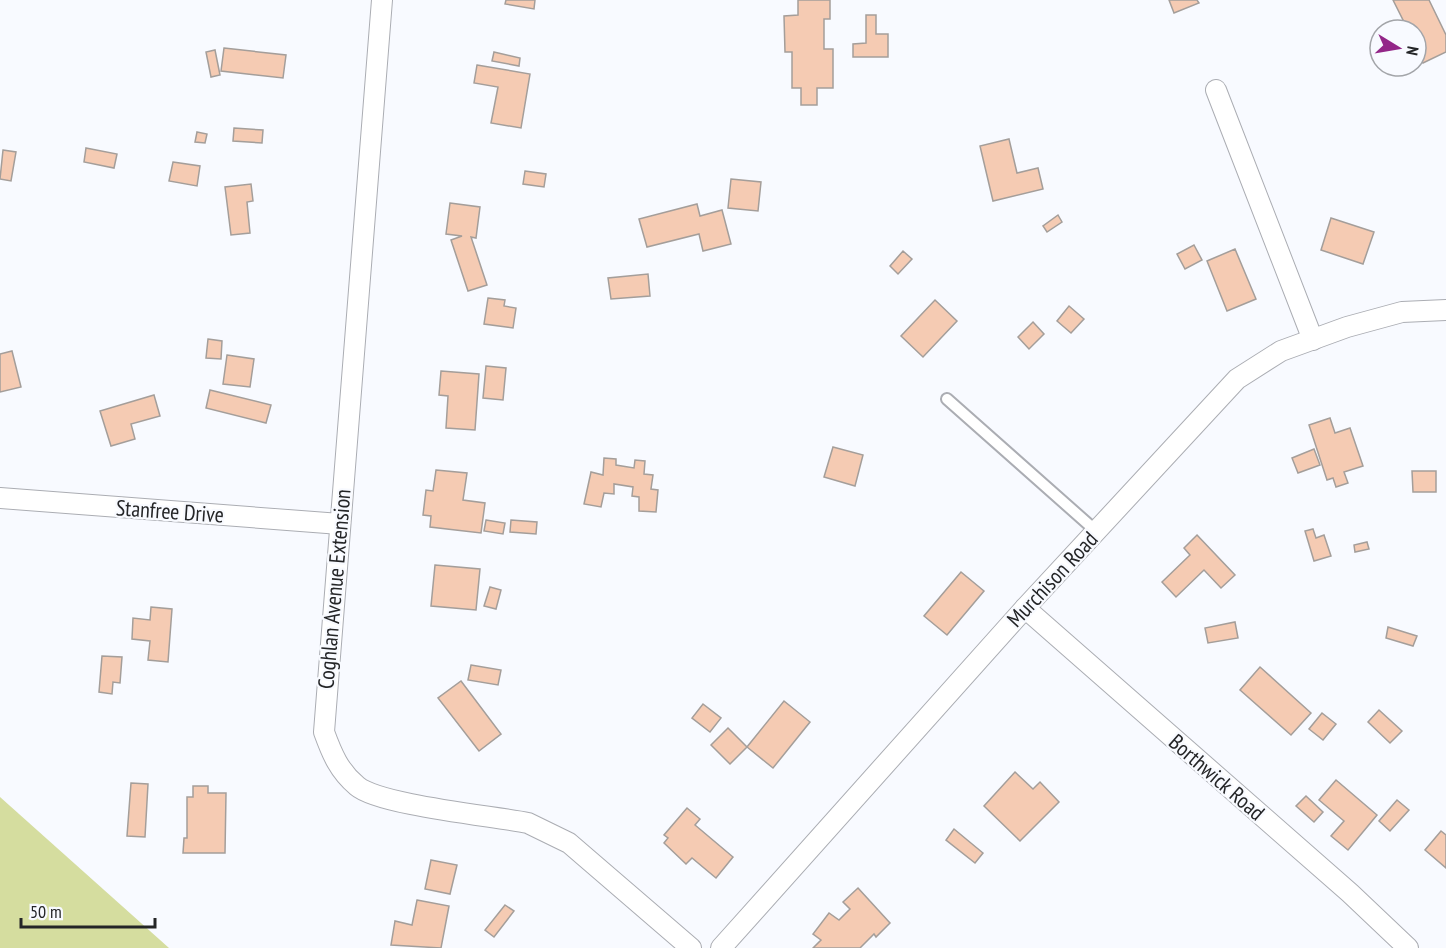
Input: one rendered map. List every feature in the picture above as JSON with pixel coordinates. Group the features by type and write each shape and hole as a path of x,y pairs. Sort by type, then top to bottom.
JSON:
{"street":[{"name":"Coghlan Avenue Extension","path":"382,0 324,732 333,757 342,773 359,788 386,798 528,823 550,831 569,843 691,948"},
{"path":"1216,90 1313,340"},
{"name":"Murchison Road","path":"721,948 1025,608 1237,379 1281,351 1378,317 1426,309 1446,310"},
{"name":"Stanfree Drive","path":"0,498 340,524"},
{"name":"Borthwick Road","path":"1025,608 1341,886 1408,948"}],"lane":[{"path":"947,399 1096,531"}],"green space":[{"path":"0,797 169,948 0,948"}],"building":[{"path":"506,0 535,0 534,9 505,4"},
{"path":"798,0 830,0 830,19 824,19 824,49 833,49 833,88 817,88 817,105 801,105 801,88 792,88 792,52 785,52 784,16 798,15"},
{"path":"1169,0 1197,0 1199,3 1174,13"},
{"path":"1393,0 1429,0 1446,35 1446,52 1428,61 1428,18 1402,18"},
{"path":"866,15 876,15 876,34 888,34 888,57 853,57 853,44 866,43"},
{"path":"224,48 286,55 283,78 221,71"},
{"path":"215,50 220,75 211,77 206,52"},
{"path":"494,52 520,58 519,66 492,61"},
{"path":"477,65 530,74 521,128 491,123 498,87 474,83"},
{"path":"234,128 263,130 262,143 233,141"},
{"path":"197,132 207,134 205,143 195,142"},
{"path":"1009,139 1017,173 1038,168 1043,189 993,201 980,146"},
{"path":"86,148 117,154 114,168 84,162"},
{"path":"3,150 16,152 11,181 0,179"},
{"path":"173,162 200,166 197,186 169,181"},
{"path":"525,171 546,174 544,187 523,184"},
{"path":"731,179 761,182 758,211 728,208"},
{"path":"251,184 253,201 247,202 250,233 231,235 225,187"},
{"path":"450,203 480,207 476,238 471,237 487,285 468,291 451,240 462,236 446,234"},
{"path":"697,204 700,216 722,210 731,244 703,251 699,234 647,247 639,219"},
{"path":"1058,215 1062,222 1047,232 1043,226"},
{"path":"1331,218 1374,232 1363,264 1321,250"},
{"path":"1194,245 1202,260 1185,269 1177,254"},
{"path":"1235,249 1256,299 1227,311 1207,261"},
{"path":"903,251 912,259 898,274 890,266"},
{"path":"648,274 650,296 611,299 608,278"},
{"path":"488,298 505,300 504,306 516,308 513,328 484,324"},
{"path":"935,300 957,321 923,357 901,336"},
{"path":"1069,306 1084,319 1071,333 1057,321"},
{"path":"1033,322 1044,334 1029,349 1018,337"},
{"path":"208,339 222,341 221,359 206,358"},
{"path":"12,351 21,387 0,392 0,354"},
{"path":"227,355 254,359 250,387 223,384"},
{"path":"486,366 506,368 503,400 483,398"},
{"path":"441,371 479,374 475,430 446,428 448,396 439,395"},
{"path":"210,390 271,405 266,423 206,408"},
{"path":"154,395 160,416 131,424 135,439 111,446 100,411"},
{"path":"1330,418 1335,433 1350,428 1363,466 1344,472 1348,483 1336,487 1333,478 1327,480 1309,425"},
{"path":"833,447 863,455 855,486 824,477"},
{"path":"1314,449 1320,465 1298,473 1292,458"},
{"path":"604,458 616,459 616,465 634,468 635,460 645,461 644,474 653,475 651,489 658,490 656,512 639,511 639,497 632,496 633,487 614,484 614,494 604,493 601,507 584,504 591,472 603,475"},
{"path":"436,470 467,473 463,500 485,503 481,533 430,527 431,516 423,515 426,490 433,491"},
{"path":"1412,471 1436,471 1436,492 1413,492"},
{"path":"486,520 505,523 503,534 484,531"},
{"path":"511,520 537,522 536,534 510,532"},
{"path":"1313,529 1316,538 1324,535 1331,556 1314,561 1305,531"},
{"path":"1197,535 1235,575 1221,588 1204,570 1176,597 1162,582 1190,555 1184,548"},
{"path":"1367,542 1369,549 1355,552 1354,545"},
{"path":"435,565 480,569 476,610 431,606"},
{"path":"961,572 984,591 947,635 924,616"},
{"path":"490,587 501,590 496,609 484,606"},
{"path":"151,607 172,609 168,662 148,660 150,641 132,639 133,618 150,620"},
{"path":"1235,622 1238,638 1208,643 1205,628"},
{"path":"1388,627 1417,636 1413,646 1386,638"},
{"path":"102,656 122,657 120,683 113,682 112,694 99,692"},
{"path":"471,665 501,670 498,685 468,680"},
{"path":"1260,667 1311,713 1291,735 1240,690"},
{"path":"461,681 501,734 479,751 438,698"},
{"path":"784,701 810,722 773,768 747,747"},
{"path":"703,704 721,718 710,732 692,718"},
{"path":"1379,710 1402,731 1390,743 1368,722"},
{"path":"1322,713 1336,724 1323,740 1309,729"},
{"path":"728,728 747,747 730,764 711,745"},
{"path":"1015,772 1033,789 1040,782 1059,802 1020,841 984,806"},
{"path":"1336,780 1377,815 1348,850 1331,836 1344,821 1319,800"},
{"path":"131,783 148,784 145,837 127,836"},
{"path":"193,786 208,786 208,793 226,793 225,853 183,853 184,838 187,838 187,797 193,797"},
{"path":"1306,796 1323,812 1314,822 1296,806"},
{"path":"1397,800 1409,810 1390,831 1379,821"},
{"path":"687,808 700,819 695,825 733,857 716,878 692,858 686,864 664,843 668,838 664,835"},
{"path":"954,829 983,853 975,863 946,840"},
{"path":"1441,831 1446,835 1446,868 1425,850"},
{"path":"431,860 457,865 450,894 425,889"},
{"path":"858,888 890,923 860,948 813,948 821,940 813,934 829,913 839,920 850,909 843,902"},
{"path":"417,900 449,906 441,948 391,945 395,921 412,925"},
{"path":"505,905 514,911 494,937 485,930"}]}
